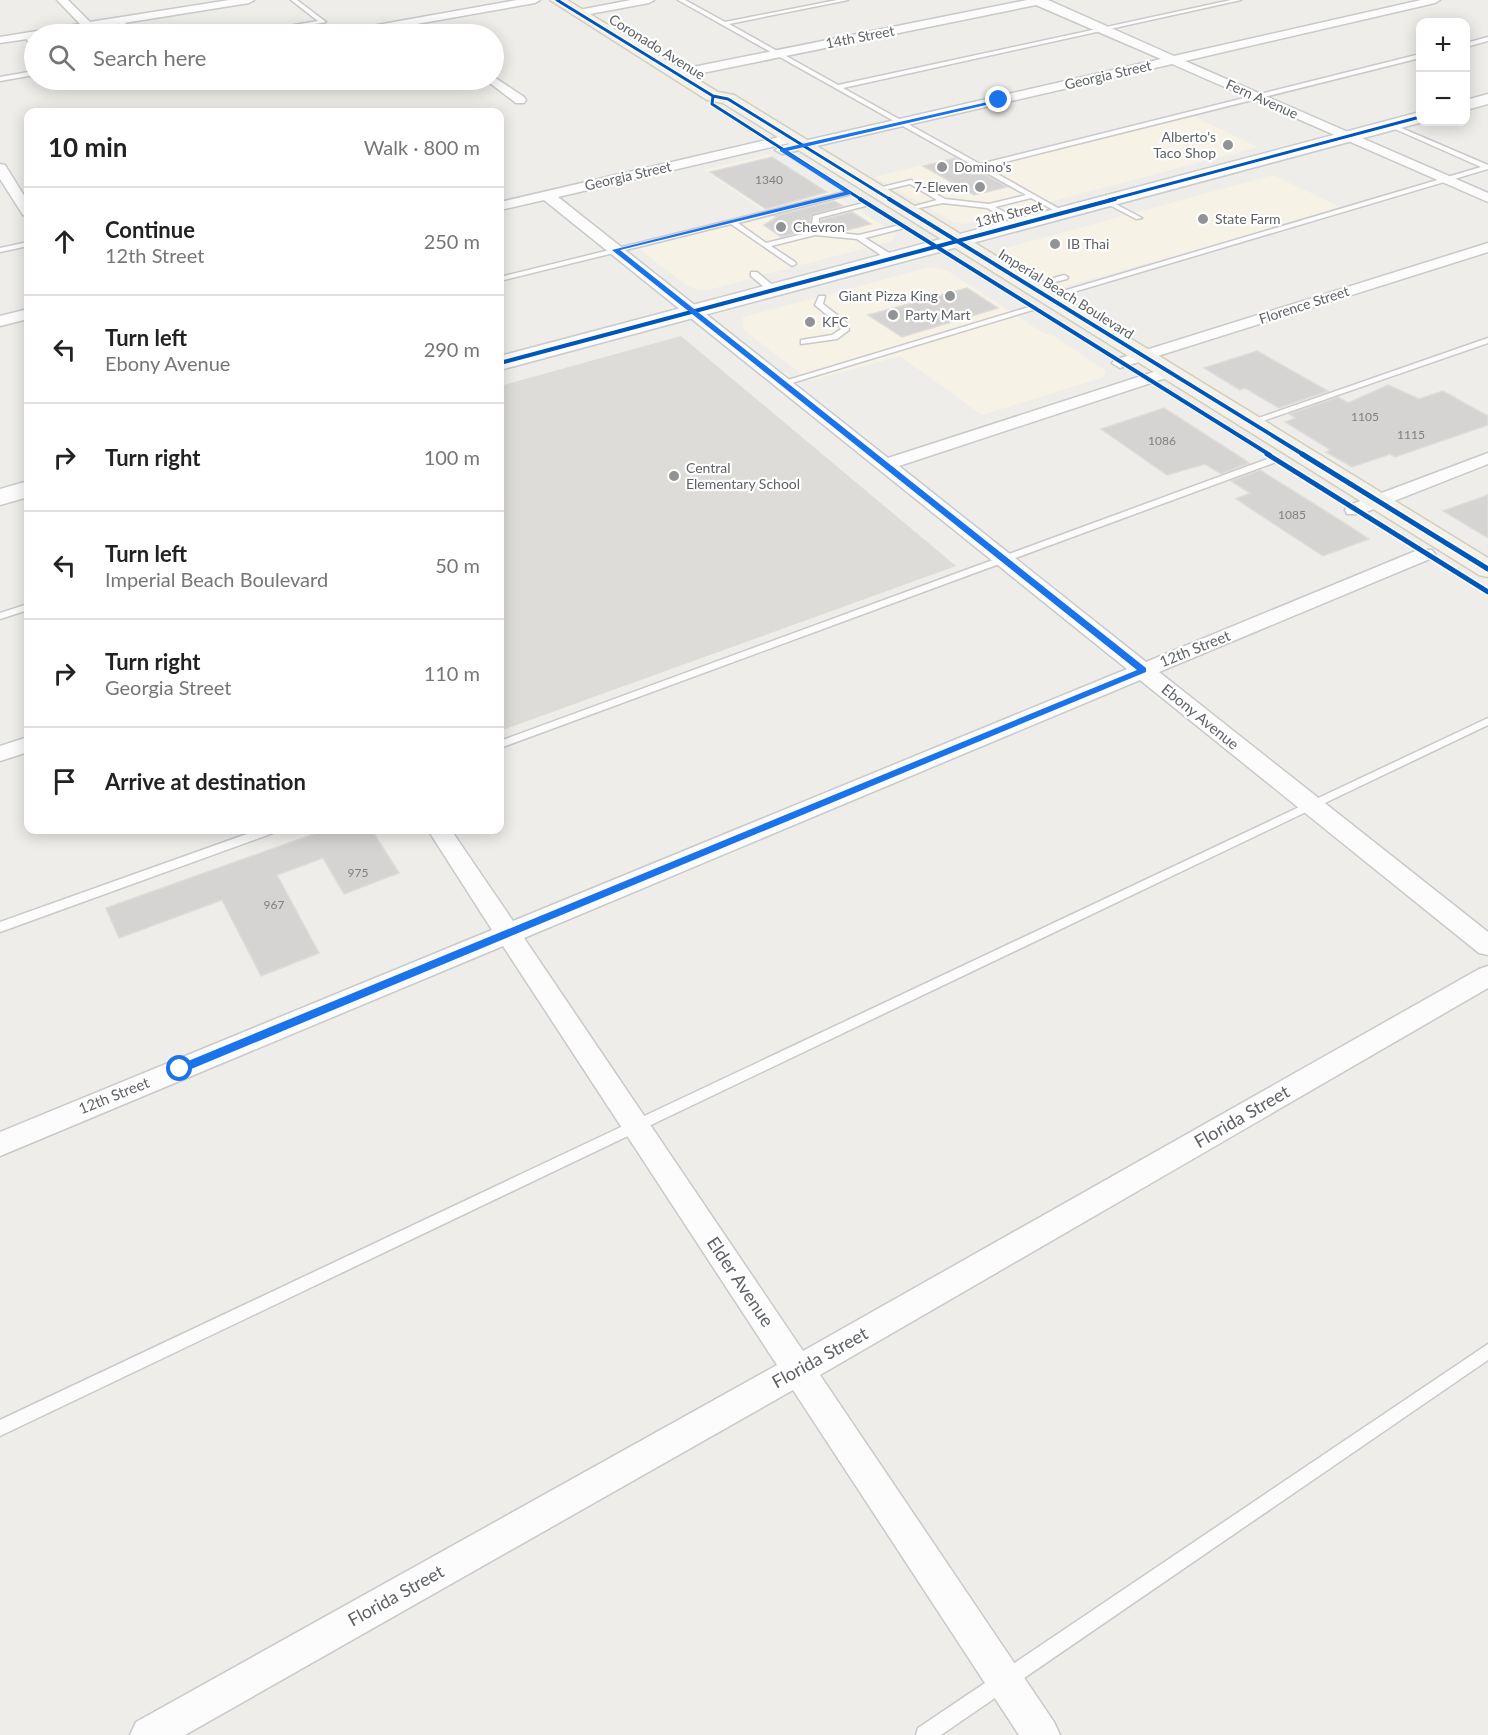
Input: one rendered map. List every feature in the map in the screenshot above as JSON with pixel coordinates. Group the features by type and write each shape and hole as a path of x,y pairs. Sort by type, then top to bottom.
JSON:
{"main road":[{"name":"Coronado Avenue","path":"557,0 712,96"},
{"name":"Imperial Beach Boulevard","path":"712,96 728,99 849,193 871,197"},
{"path":"1470,104 1488,99"},
{"name":"13th Street","path":"504,362 1416,118"},
{"name":"Imperial Beach Boulevard","path":"787,144 904,218 956,240 1036,297 1120,363 1153,369 1273,460 1366,505 1488,569"},
{"name":"Imperial Beach Boulevard","path":"904,218 933,246 1036,297 1153,369 1251,422 1366,505 1425,554 1488,592"},
{"path":"0,497 24,490"}],"street":[{"path":"62,0 86,24"},
{"path":"101,24 249,0"},
{"path":"403,24 535,0"},
{"path":"579,13 649,0"},
{"name":"Fern Avenue","path":"1039,0 1488,198"},
{"name":"14th Street","path":"678,74 1039,0"},
{"name":"Georgia Street","path":"504,205 787,144 901,123 1435,0"},
{"path":"0,40 24,36"},
{"path":"504,89 520,100"},
{"path":"0,168 5,186 24,207"},
{"name":"Ebony Avenue","path":"547,195 1488,946"},
{"name":"Florence Street","path":"885,465 1488,247"},
{"path":"0,321 24,315"},
{"path":"1366,505 1488,458"},
{"name":"12th Street","path":"0,1144 1425,554"},
{"path":"0,754 24,745"},
{"name":"Elder Avenue","path":"442,834 1041,1735"},
{"name":"Florida Street","path":"149,1735 798,1370 1488,976"}],"lane":[{"path":"294,0 323,22 311,24"},
{"path":"681,0 1061,212"},
{"path":"723,24 845,0"},
{"path":"838,87 1238,0"},
{"path":"120,21 123,24"},
{"path":"1470,44 1488,39"},
{"path":"979,166 1416,57"},
{"path":"0,79 24,75"},
{"path":"1390,125 1488,167"},
{"path":"782,383 1036,297 1488,167"},
{"path":"815,233 815,217 911,182 943,201 989,206 1032,196"},
{"path":"504,278 849,193"},
{"path":"859,237 943,201"},
{"path":"1106,201 1138,218"},
{"path":"989,206 1019,224"},
{"path":"731,221 792,264"},
{"path":"765,245 815,233 859,237 891,258"},
{"path":"0,250 24,245"},
{"path":"753,274 773,290"},
{"path":"1036,297 1064,277"},
{"path":"804,342 834,337 845,330 843,324 819,305 822,298"},
{"path":"1251,422 1488,340"},
{"path":"504,744 1273,460"},
{"path":"0,616 24,608"},
{"path":"0,1428 1488,721"},
{"path":"0,927 258,834"},
{"path":"925,1735 1488,1351"}],"shaded area":[{"path":"1193,116 1258,147 966,224 953,222 875,177 957,156 978,169"},
{"path":"772,155 896,234 892,241 708,290 698,290 686,285 639,249 769,215 704,170"},
{"path":"1273,175 1342,208 1060,288 1004,254 1006,248"},
{"path":"930,267 948,271 1043,333 1054,336 1106,371 1104,377 982,415 900,356 810,381 743,329 743,317"},
{"name":"Central Elementary School","path":"681,336 956,566 504,730 504,385"}],"building":[{"path":"772,157 827,192 766,209 710,172"},
{"path":"955,158 1007,187 974,195 923,166"},
{"path":"834,201 843,206 811,215 809,230 781,237 764,225 777,217 775,216"},
{"path":"852,212 871,224 844,231 821,229 821,220"},
{"path":"967,288 998,308 902,337 868,315"},
{"path":"1257,351 1328,391 1279,408 1245,388 1240,390 1204,368"},
{"path":"1388,385 1419,399 1443,391 1488,416 1488,425 1395,457 1390,454 1352,467 1326,452 1331,450 1285,422 1296,418 1289,414 1338,397 1348,403"},
{"path":"1164,408 1249,463 1221,474 1205,464 1167,475 1101,429"},
{"path":"1260,470 1369,539 1323,556 1236,499 1250,493 1231,481"},
{"path":"1488,495 1488,538 1443,511"},
{"path":"314,834 375,834 399,873 344,894 323,858 277,875 319,953 261,976 222,900 119,938 106,908"}],"cycle path":[{"path":"557,0 713,96 728,99 1488,569"},
{"path":"713,96 712,104 771,143 1488,592"},
{"path":"504,362 1416,118"}],"place":[{"name":"Alberto's Taco Shop","path":"1228,145"},
{"name":"Domino's","path":"942,167"},
{"name":"7-Eleven","path":"980,187"},
{"name":"State Farm","path":"1203,219"},
{"name":"Chevron","path":"781,227"},
{"name":"IB Thai","path":"1055,244"},
{"name":"Giant Pizza King","path":"950,296"},
{"name":"Party Mart","path":"893,315"},
{"name":"KFC","path":"810,322"},
{"name":"Central Elementary School","path":"674,476"}],"route":[{"path":"180,1069 1143,670 615,250 849,193 782,150 999,100"}]}
